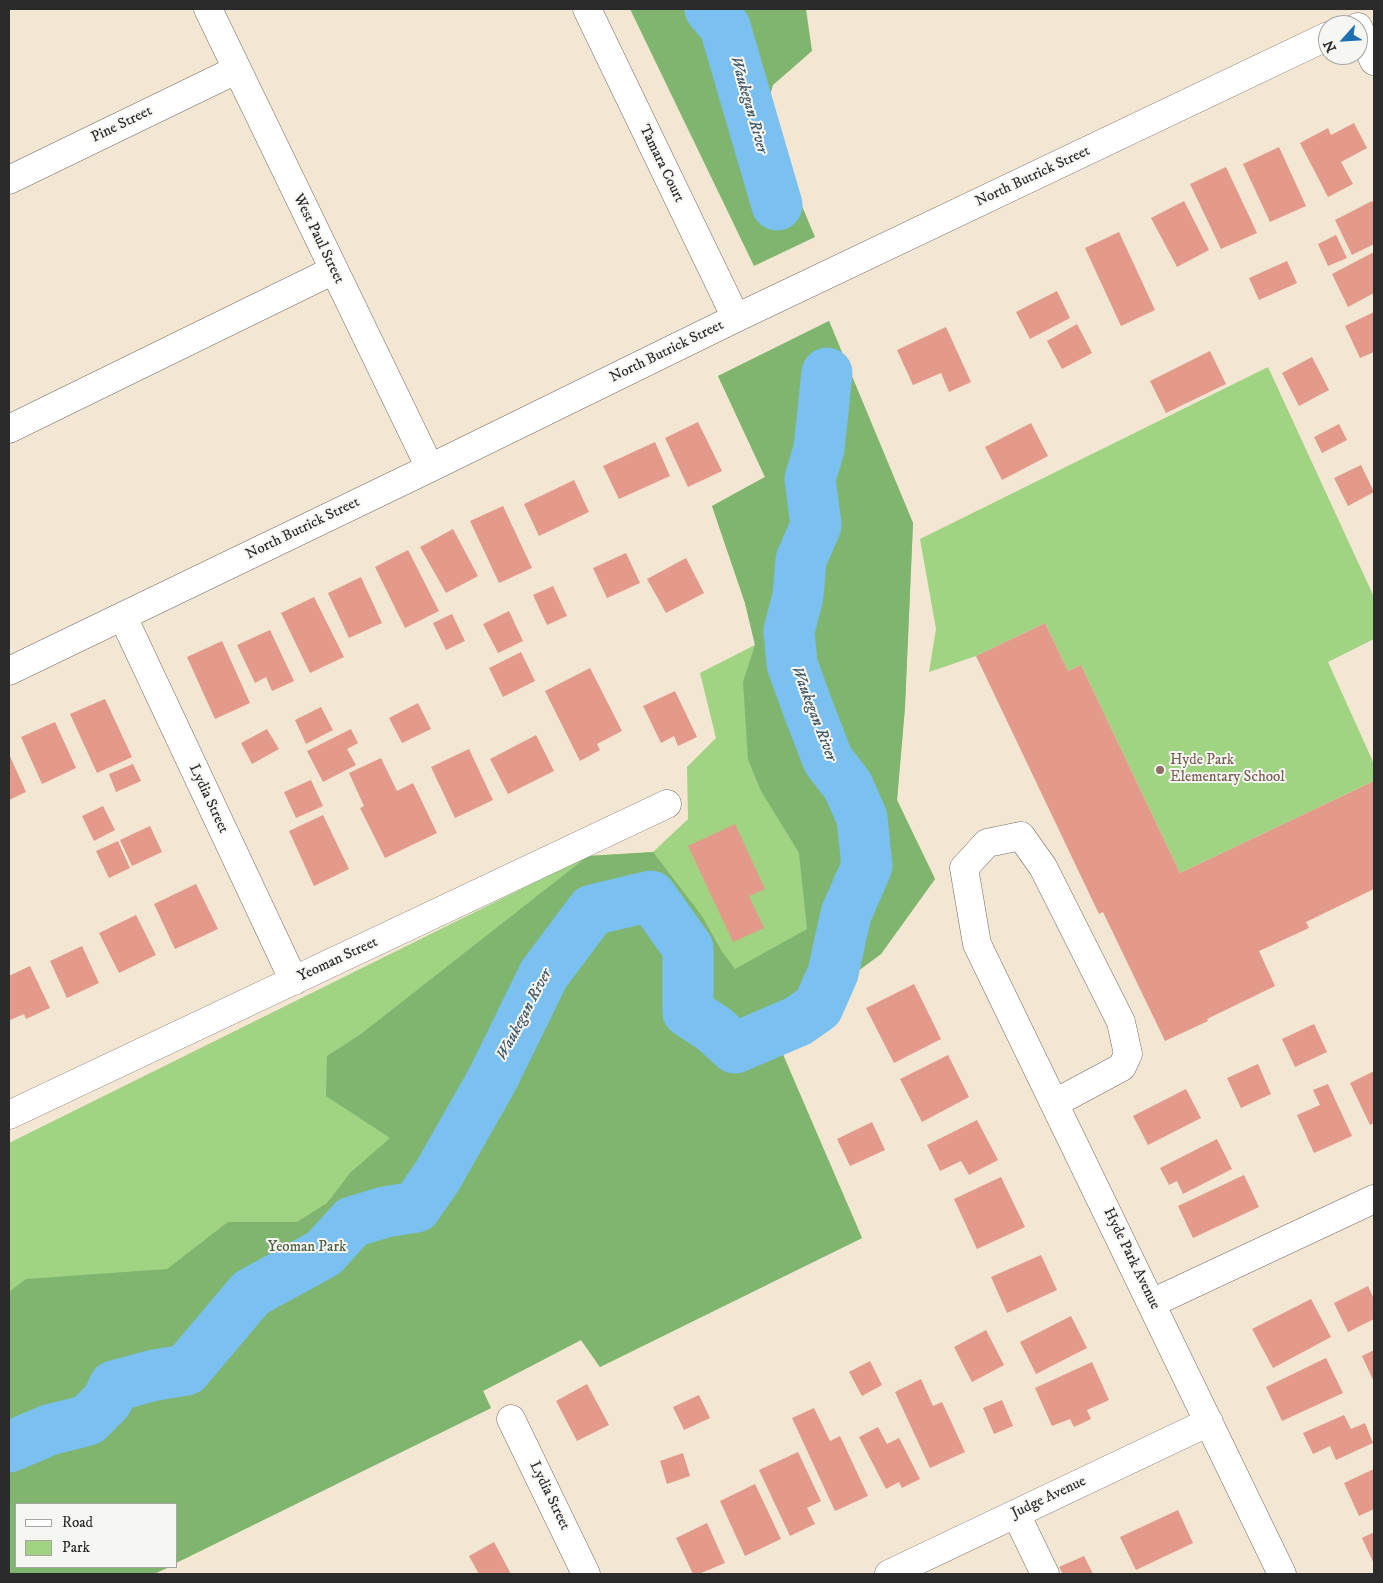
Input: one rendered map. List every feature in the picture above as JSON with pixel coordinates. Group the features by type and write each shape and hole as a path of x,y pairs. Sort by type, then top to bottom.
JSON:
{"street":[{"name":"West Paul Street","path":"208,9 430,468"},
{"name":"Tamara Court","path":"587,9 736,318"},
{"name":"North Butrick Street","path":"9,671 736,318 1318,41"},
{"path":"1368,46 1374,61"},
{"name":"Pine Street","path":"9,180 236,70"},
{"path":"9,429 334,270"},
{"name":"Lydia Street","path":"123,617 294,981"},
{"name":"Yeoman Street","path":"9,1115 666,804"},
{"name":"Hyde Park Avenue","path":"1055,1103 1122,1067 1128,1054 1121,1022 1043,867 1021,836 987,843 964,868 977,944 1282,1574"},
{"path":"1152,1303 1374,1199"},
{"name":"Lydia Street","path":"511,1419 586,1574"},
{"name":"Judge Avenue","path":"889,1574 1209,1422"},
{"path":"1016,1514 1045,1574"}],"green space":[{"path":"630,9 806,9 812,51 773,85 764,116 815,237 754,266"},
{"name":"Yeoman Park","path":"829,321 913,523 905,707 897,800 935,879 881,954 839,985 830,1006 778,1043 862,1238 600,1367 581,1340 483,1391 491,1408 178,1562 178,1503 15,1503 15,1568 167,1568 154,1574 9,1574 9,1143 588,856 653,852 688,819 687,767 716,738 700,673 755,645 745,603 712,506 765,477 718,376"},
{"name":"Yeoman Park","path":"829,321 913,523 905,707 897,800 935,879 881,954 839,985 830,1006 778,1043 862,1238 600,1367 581,1340 483,1391 491,1408 178,1562 178,1503 15,1503 15,1568 167,1568 154,1574 9,1574 9,1292 26,1279 167,1269 228,1222 297,1222 327,1203 350,1173 390,1138 326,1096 327,1056 361,1034 588,856 653,852 702,916 721,950 735,969 807,929 799,853 761,791 748,760 743,682 755,645 745,603 712,506 765,477 718,376"},
{"path":"1268,367 1374,597 1374,639 1328,662 1374,764 1374,781 1180,873 1081,665 1068,671 1045,623 976,656 929,672 936,629 920,539"}],"building":[{"path":"1354,123 1367,148 1341,162 1353,184 1328,197 1300,143 1328,128 1331,135"},
{"path":"1279,147 1306,206 1270,222 1243,164"},
{"path":"1226,167 1257,233 1221,249 1190,184"},
{"path":"1184,201 1209,250 1177,267 1151,218"},
{"path":"1372,201 1374,204 1374,244 1352,255 1335,220"},
{"path":"1119,232 1155,310 1121,326 1085,248"},
{"path":"1336,235 1347,258 1328,266 1318,244"},
{"path":"1374,252 1374,293 1348,307 1332,274"},
{"path":"1287,261 1297,283 1259,300 1249,278"},
{"path":"1057,291 1070,318 1030,339 1016,312"},
{"path":"1374,312 1374,352 1360,358 1345,326"},
{"path":"1077,324 1092,353 1062,369 1047,341"},
{"path":"946,327 971,382 949,392 941,373 913,385 897,350"},
{"path":"1210,351 1226,384 1166,413 1150,381"},
{"path":"1312,357 1329,390 1299,406 1282,373"},
{"path":"698,422 722,471 688,487 665,438"},
{"path":"1031,423 1048,456 1002,480 985,447"},
{"path":"1339,424 1347,440 1322,453 1314,437"},
{"path":"655,442 670,476 619,499 603,466"},
{"path":"1361,465 1374,492 1348,506 1334,478"},
{"path":"574,480 589,512 539,536 524,504"},
{"path":"503,506 532,568 499,583 470,521"},
{"path":"453,529 478,576 446,593 420,547"},
{"path":"408,550 439,611 405,628 375,567"},
{"path":"626,553 640,583 607,598 593,568"},
{"path":"686,558 704,593 666,613 647,579"},
{"path":"361,577 382,623 349,638 328,593"},
{"path":"553,586 567,616 547,625 533,595"},
{"path":"314,597 344,657 310,673 281,613"},
{"path":"509,611 523,641 498,653 483,624"},
{"path":"452,614 465,641 446,650 433,623"},
{"path":"1045,623 1068,671 1081,665 1180,873 1374,781 1374,889 1306,922 1309,928 1259,951 1275,986 1165,1041 1103,912 1099,914 976,656"},
{"path":"270,630 294,681 272,691 266,677 255,683 237,645"},
{"path":"222,641 250,703 215,719 187,657"},
{"path":"521,652 535,681 503,697 489,668"},
{"path":"590,668 622,731 597,744 600,750 580,761 545,691"},
{"path":"675,691 697,737 678,746 674,736 661,743 643,706"},
{"path":"105,699 132,757 97,773 70,714"},
{"path":"418,703 431,729 402,743 389,718"},
{"path":"321,707 333,730 306,744 295,720"},
{"path":"55,722 76,768 42,784 21,737"},
{"path":"267,729 279,749 252,764 241,743"},
{"path":"351,729 358,743 347,749 356,765 323,782 307,751"},
{"path":"536,735 554,771 508,794 490,759"},
{"path":"469,749 493,800 455,818 431,767"},
{"path":"9,754 26,792 9,800"},
{"path":"381,758 397,791 413,783 437,833 385,858 360,808 364,806 349,773"},
{"path":"133,764 141,781 116,792 109,774"},
{"path":"311,780 323,806 296,818 284,792"},
{"path":"103,806 115,830 94,841 82,816"},
{"path":"323,815 349,869 314,886 289,831"},
{"path":"735,824 765,889 749,896 764,928 733,942 688,846"},
{"path":"150,826 162,852 132,866 120,840"},
{"path":"118,841 130,868 109,878 96,851"},
{"path":"196,884 218,929 175,949 154,904"},
{"path":"136,915 156,955 119,973 99,933"},
{"path":"82,946 99,983 67,998 50,961"},
{"path":"30,966 50,1008 26,1019 24,1014 10,1020 9,976"},
{"path":"914,984 941,1039 894,1063 866,1008"},
{"path":"1314,1024 1327,1052 1295,1067 1282,1039"},
{"path":"948,1055 969,1097 922,1122 900,1079"},
{"path":"1258,1064 1271,1094 1241,1108 1227,1078"},
{"path":"1374,1071 1374,1123 1370,1125 1350,1083"},
{"path":"1328,1084 1352,1136 1314,1153 1297,1115 1320,1105 1313,1090"},
{"path":"1186,1089 1201,1118 1148,1145 1133,1116"},
{"path":"977,1120 998,1160 969,1175 961,1161 940,1171 927,1145"},
{"path":"872,1122 885,1150 850,1166 837,1139"},
{"path":"1217,1139 1232,1169 1183,1194 1177,1181 1169,1185 1160,1168"},
{"path":"1244,1175 1259,1207 1193,1238 1178,1206"},
{"path":"1001,1177 1025,1227 977,1249 954,1199"},
{"path":"1041,1255 1057,1290 1007,1313 991,1277"},
{"path":"1368,1286 1374,1299 1374,1319 1348,1332 1334,1303"},
{"path":"1311,1299 1331,1337 1273,1368 1252,1329"},
{"path":"1071,1316 1087,1348 1036,1374 1020,1342"},
{"path":"986,1330 1004,1365 972,1382 954,1347"},
{"path":"1374,1350 1374,1382 1362,1356"},
{"path":"1326,1358 1343,1393 1282,1421 1266,1387"},
{"path":"870,1361 882,1385 862,1396 849,1372"},
{"path":"1092,1362 1109,1400 1087,1410 1091,1419 1074,1427 1070,1419 1052,1426 1035,1388"},
{"path":"921,1379 933,1406 942,1402 965,1452 930,1468 895,1392"},
{"path":"587,1384 609,1425 577,1441 556,1401"},
{"path":"699,1395 710,1418 684,1430 673,1407"},
{"path":"1002,1400 1013,1426 994,1434 983,1408"},
{"path":"814,1408 830,1441 840,1436 868,1496 835,1511 792,1418"},
{"path":"1344,1415 1351,1429 1365,1423 1373,1443 1336,1460 1330,1446 1313,1454 1303,1433"},
{"path":"878,1427 887,1444 899,1438 920,1479 902,1488 899,1482 886,1489 859,1437"},
{"path":"798,1452 821,1501 807,1508 815,1524 790,1536 759,1470"},
{"path":"683,1453 690,1476 667,1484 660,1461"},
{"path":"1374,1469 1374,1509 1359,1516 1344,1483"},
{"path":"755,1484 781,1539 745,1556 720,1501"},
{"path":"1178,1510 1193,1543 1136,1570 1120,1537"},
{"path":"707,1523 725,1563 699,1574 693,1574 676,1538"},
{"path":"1374,1532 1374,1564 1362,1538"},
{"path":"494,1542 511,1574 479,1574 469,1556"},
{"path":"1084,1556 1093,1574 1063,1574 1059,1567"}],"waterway":[{"name":"Waukegan River","path":"710,9 725,27 777,205"},
{"name":"Waukegan River","path":"9,1447 49,1430 88,1420 107,1401 114,1386 155,1375 186,1370 251,1293 324,1253 352,1222 385,1212 416,1207 438,1175 492,1080 544,974 592,910 651,896 688,948 688,1012 714,1029 735,1048 798,1021 818,1007 833,973 846,914 867,866 862,818 848,786 828,760 792,664 789,631 798,596 801,560 816,525 810,479 819,449 827,373"}],"place":[{"name":"Hyde Park Elementary School","path":"1160,770"}]}
